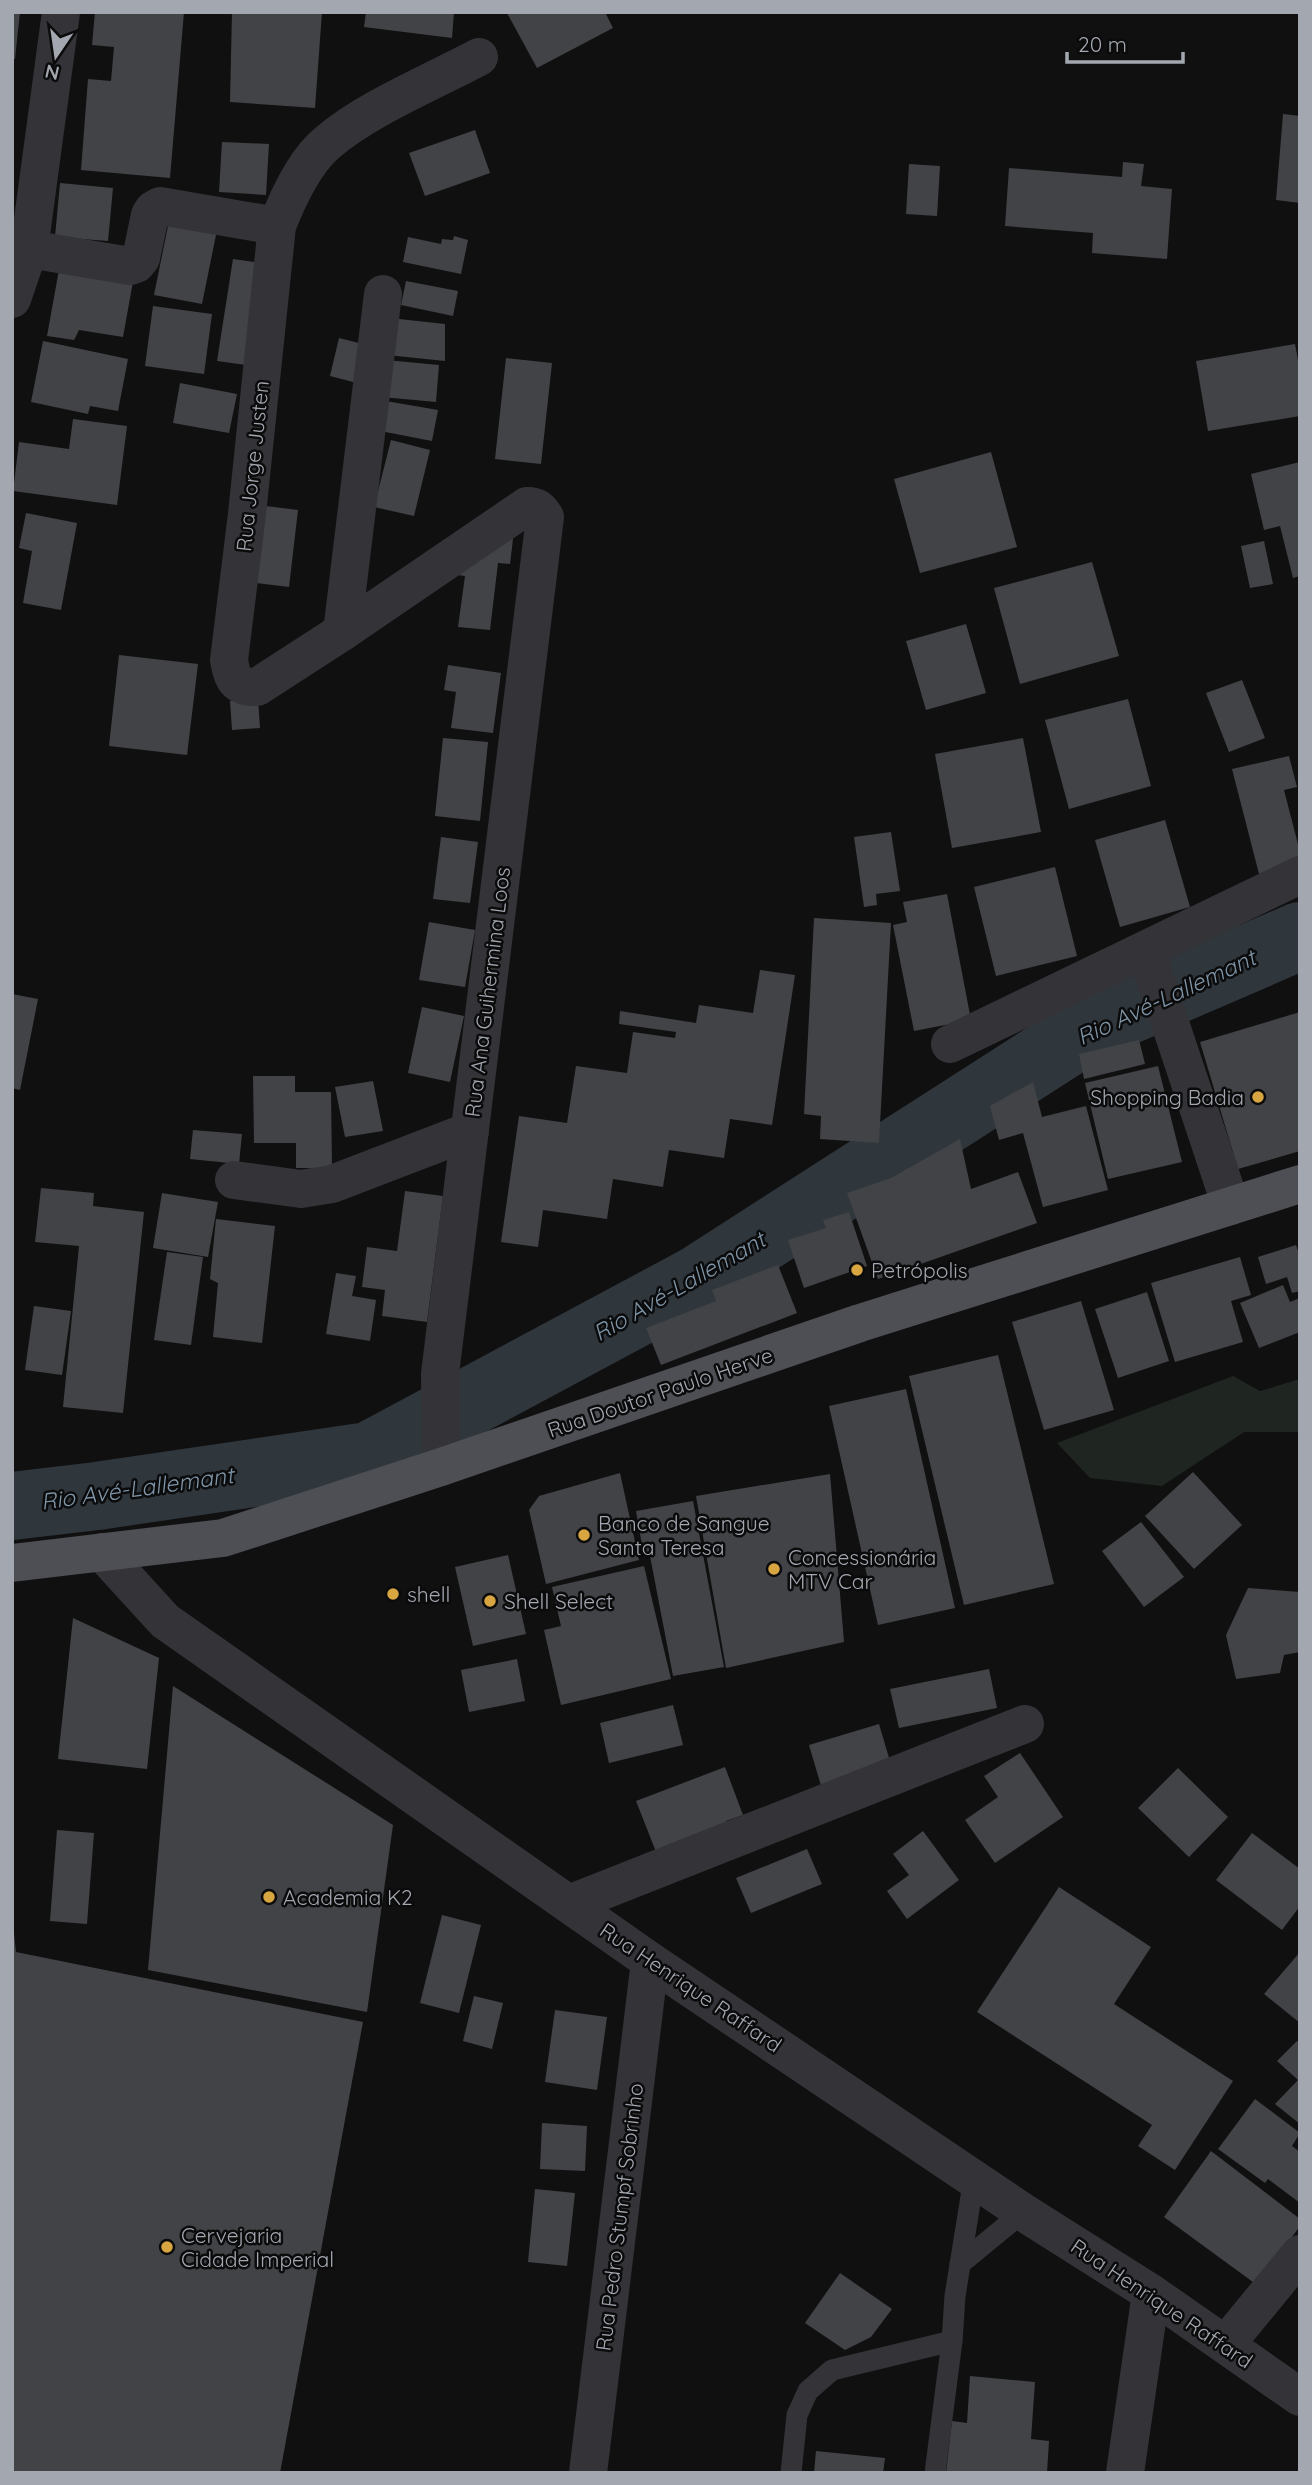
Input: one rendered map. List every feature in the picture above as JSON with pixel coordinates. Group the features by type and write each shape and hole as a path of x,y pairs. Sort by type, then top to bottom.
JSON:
{"main road":[{"name":"Rua Doutor Paulo Herve","path":"12,1563 223,1538 442,1450 860,1323 1300,1184"}],"street":[{"path":"12,299 29,249 61,12"},
{"name":"Rua Jorge Justen","path":"342,632 257,687 237,684 231,676 229,660 277,226 289,194 324,144 355,122 479,57"},
{"path":"29,249 130,266 141,258 150,215 160,206 277,226"},
{"path":"342,632 383,294"},
{"name":"Rua Ana Guihermina Loos","path":"342,632 527,506 541,509 545,517 440,1374 442,1450"},
{"path":"950,1044 1150,960 1300,875"},
{"path":"1150,960 1231,1206"},
{"path":"234,1180 301,1189 331,1184 470,1131"},
{"name":"Rua Henrique Raffard","path":"102,1552 165,1621 650,1961 1023,2212 1151,2293 1300,2397"},
{"path":"569,1904 1025,1724"},
{"name":"Rua Pedro Stumpf Sobrinho","path":"588,2473 650,1961"},
{"path":"1226,2344 1300,2254"},
{"path":"1125,2473 1151,2293"}],"lane":[{"path":"935,2473 955,2296 974,2178"},
{"path":"960,2264 1023,2212"},
{"path":"791,2473 797,2415 808,2391 832,2370 952,2340"}],"shaded area":[{"path":"1233,1376 1260,1391 1300,1379 1300,1432 1244,1432 1162,1486 1090,1478 1057,1443"}],"building":[{"path":"12,12 20,12 15,59 12,59"},
{"path":"95,12 184,12 170,178 81,170 88,79 111,81 114,47 92,45"},
{"path":"232,12 322,12 315,108 230,102"},
{"path":"366,12 454,12 452,38 364,27"},
{"path":"605,12 613,28 537,68 507,13"},
{"path":"1283,114 1300,116 1300,203 1276,200"},
{"path":"475,130 490,173 425,196 409,153"},
{"path":"222,142 269,144 266,195 219,192"},
{"path":"1123,162 1144,164 1141,186 1172,189 1167,259 1092,253 1093,233 1005,226 1009,168 1122,177"},
{"path":"909,164 940,166 937,216 906,214"},
{"path":"60,183 113,188 108,241 55,237"},
{"path":"170,216 218,225 202,304 154,295"},
{"path":"454,236 468,240 461,274 403,262 408,237 441,244 442,239 453,240"},
{"path":"233,259 261,263 246,365 217,361"},
{"path":"60,264 134,276 123,337 79,330 74,340 47,336"},
{"path":"406,281 458,291 453,316 401,305"},
{"path":"153,306 212,314 204,374 145,366"},
{"path":"390,318 445,324 445,361 387,355"},
{"path":"339,338 367,345 357,383 330,376"},
{"path":"43,341 128,359 118,411 90,406 88,414 31,402"},
{"path":"1295,344 1300,371 1300,416 1208,431 1196,361"},
{"path":"506,358 552,363 541,464 495,459"},
{"path":"386,360 439,365 436,402 382,397"},
{"path":"180,383 237,394 229,433 173,423"},
{"path":"380,400 438,410 432,441 375,430"},
{"path":"73,419 127,426 117,505 13,491 19,442 69,449"},
{"path":"391,440 430,450 414,516 374,507"},
{"path":"991,452 1017,547 920,573 894,479"},
{"path":"1300,462 1300,576 1293,578 1280,526 1264,530 1251,474"},
{"path":"258,505 298,510 289,587 249,582"},
{"path":"26,513 77,523 61,610 23,603 32,551 19,548"},
{"path":"501,538 513,539 510,564 498,563 490,630 458,627 465,576 451,574"},
{"path":"1264,541 1273,584 1250,588 1241,546"},
{"path":"1092,562 1119,656 1020,684 994,588"},
{"path":"966,624 986,693 926,710 906,641"},
{"path":"119,655 198,664 187,755 109,746"},
{"path":"448,665 501,673 493,733 451,728 456,692 444,690"},
{"path":"1242,680 1265,738 1229,752 1206,693"},
{"path":"258,699 260,728 232,730 230,701"},
{"path":"1128,699 1151,786 1069,809 1045,720"},
{"path":"443,738 488,742 480,821 435,816"},
{"path":"1023,738 1041,832 952,848 935,754"},
{"path":"1289,756 1297,787 1284,790 1300,852 1300,864 1259,874 1232,769"},
{"path":"1165,820 1190,907 1120,927 1095,840"},
{"path":"891,832 900,891 876,894 877,905 864,907 854,837"},
{"path":"441,837 478,842 470,903 433,899"},
{"path":"1055,867 1077,956 996,976 974,887"},
{"path":"947,894 971,1020 914,1031 893,925 907,922 903,902"},
{"path":"814,918 891,923 879,1143 820,1139 821,1116 804,1114"},
{"path":"429,922 475,930 465,987 419,980"},
{"path":"760,970 795,975 772,1125 730,1119 724,1158 669,1150 663,1187 613,1179 607,1219 543,1210 538,1247 501,1242 519,1116 567,1123 576,1066 627,1073 633,1032 675,1038 676,1032 619,1024 620,1011 696,1023 699,1005 753,1013"},
{"path":"12,994 38,999 20,1090 12,1088"},
{"path":"422,1007 464,1016 450,1082 408,1073"},
{"name":"Shopping Badia","path":"1300,1012 1300,1151 1238,1169 1200,1042"},
{"path":"1139,1040 1145,1064 1084,1079 1079,1054"},
{"path":"1158,1066 1182,1162 1108,1179 1085,1083"},
{"path":"253,1076 295,1076 295,1092 331,1092 332,1168 296,1168 296,1143 254,1143"},
{"path":"373,1081 383,1131 345,1137 335,1087"},
{"path":"1033,1082 1042,1117 1086,1106 1108,1190 1043,1207 1023,1133 999,1140 990,1106"},
{"path":"193,1130 242,1134 239,1164 190,1159"},
{"path":"960,1139 971,1189 1018,1172 1037,1223 878,1279 847,1193 891,1178"},
{"path":"41,1188 94,1193 93,1206 144,1212 123,1413 63,1407 79,1246 35,1242"},
{"path":"405,1191 443,1196 427,1322 382,1316 385,1290 362,1287 367,1247 397,1251"},
{"path":"162,1193 218,1202 208,1257 153,1248"},
{"path":"849,1212 867,1266 804,1288 788,1240 826,1228 823,1220"},
{"path":"216,1219 275,1226 262,1343 213,1337 218,1283 210,1279"},
{"path":"1296,1245 1300,1257 1300,1291 1292,1293 1287,1277 1266,1284 1258,1257"},
{"path":"167,1252 203,1257 191,1345 154,1340"},
{"path":"1240,1257 1251,1295 1231,1301 1243,1342 1175,1362 1151,1283"},
{"path":"778,1265 797,1313 661,1365 646,1328 716,1301 712,1290"},
{"path":"336,1273 356,1276 352,1296 376,1300 370,1341 326,1334"},
{"path":"1283,1285 1290,1302 1300,1298 1300,1332 1259,1348 1240,1303"},
{"path":"1147,1292 1169,1361 1118,1378 1095,1309"},
{"path":"1081,1301 1114,1410 1044,1430 1012,1322"},
{"path":"34,1306 71,1311 62,1375 25,1370"},
{"path":"998,1355 1054,1584 964,1605 909,1376"},
{"path":"906,1389 955,1608 878,1625 829,1406"},
{"path":"1193,1472 1242,1525 1194,1569 1145,1516"},
{"name":"Banco de Sangue Santa Teresa","path":"620,1473 639,1560 546,1584 529,1510 539,1496"},
{"name":"Concessionária MTV Car","path":"830,1474 844,1642 726,1668 696,1496"},
{"path":"693,1501 724,1667 673,1676 650,1556 644,1557 636,1511"},
{"path":"1141,1522 1184,1577 1144,1607 1102,1551"},
{"name":"Shell Select","path":"508,1555 526,1634 473,1646 455,1567"},
{"path":"644,1566 671,1679 561,1705 544,1630 561,1626 552,1587"},
{"path":"1248,1588 1300,1592 1300,1652 1284,1655 1280,1673 1236,1679 1226,1635"},
{"path":"73,1618 159,1658 147,1769 58,1759"},
{"path":"517,1659 525,1701 469,1712 461,1670"},
{"path":"989,1669 997,1708 899,1728 890,1689"},
{"name":"Academia K2","path":"173,1686 393,1825 367,2012 148,1970"},
{"path":"673,1705 683,1745 609,1763 600,1723"},
{"path":"879,1724 892,1768 822,1789 809,1745"},
{"path":"1020,1753 1063,1817 995,1863 965,1820 998,1797 984,1776"},
{"path":"725,1767 743,1815 726,1821 731,1834 660,1862 636,1801"},
{"path":"1178,1768 1228,1817 1189,1857 1138,1808"},
{"path":"57,1830 94,1833 87,1924 50,1921"},
{"path":"923,1831 959,1880 907,1919 887,1891 909,1875 893,1854"},
{"path":"1252,1833 1300,1869 1300,1906 1282,1930 1216,1880"},
{"path":"807,1849 822,1884 751,1913 736,1878"},
{"path":"1059,1887 1151,1947 1114,2004 1233,2081 1175,2170 1138,2146 1152,2125 977,2012"},
{"path":"442,1915 481,1925 459,2013 420,2003"},
{"name":"Cervejaria Cidade Imperial","path":"12,1933 16,1952 363,2022 280,2473 12,2473"},
{"path":"1300,1952 1300,2023 1264,1994"},
{"path":"474,1996 503,2003 492,2049 463,2041"},
{"path":"555,2010 607,2017 597,2090 545,2082"},
{"path":"1297,2041 1300,2043 1300,2124 1275,2104 1298,2080 1277,2061"},
{"path":"1255,2099 1300,2133 1292,2146 1300,2152 1300,2203 1268,2179 1265,2183 1218,2149"},
{"path":"542,2123 587,2126 585,2171 540,2169"},
{"path":"1211,2151 1300,2219 1300,2226 1257,2285 1164,2217"},
{"path":"535,2189 575,2193 567,2266 528,2262"},
{"path":"840,2273 892,2309 871,2337 845,2350 805,2323"},
{"path":"970,2376 1035,2382 1031,2439 1049,2441 1047,2473 946,2473 952,2421 967,2423"},
{"path":"816,2451 885,2458 883,2473 814,2473"}],"waterway":[{"name":"Rio Avé‐Lallemant","path":"12,1506 369,1456 697,1280 1094,1025 1300,936"}],"place":[{"name":"Shopping Badia","path":"1258,1097"},
{"name":"Petrópolis","path":"857,1270"},
{"name":"Banco de Sangue Santa Teresa","path":"584,1535"},
{"name":"Concessionária MTV Car","path":"774,1569"},
{"name":"shell","path":"393,1594"},
{"name":"Shell Select","path":"490,1601"},
{"name":"Academia K2","path":"269,1897"},
{"name":"Cervejaria Cidade Imperial","path":"167,2247"}]}
